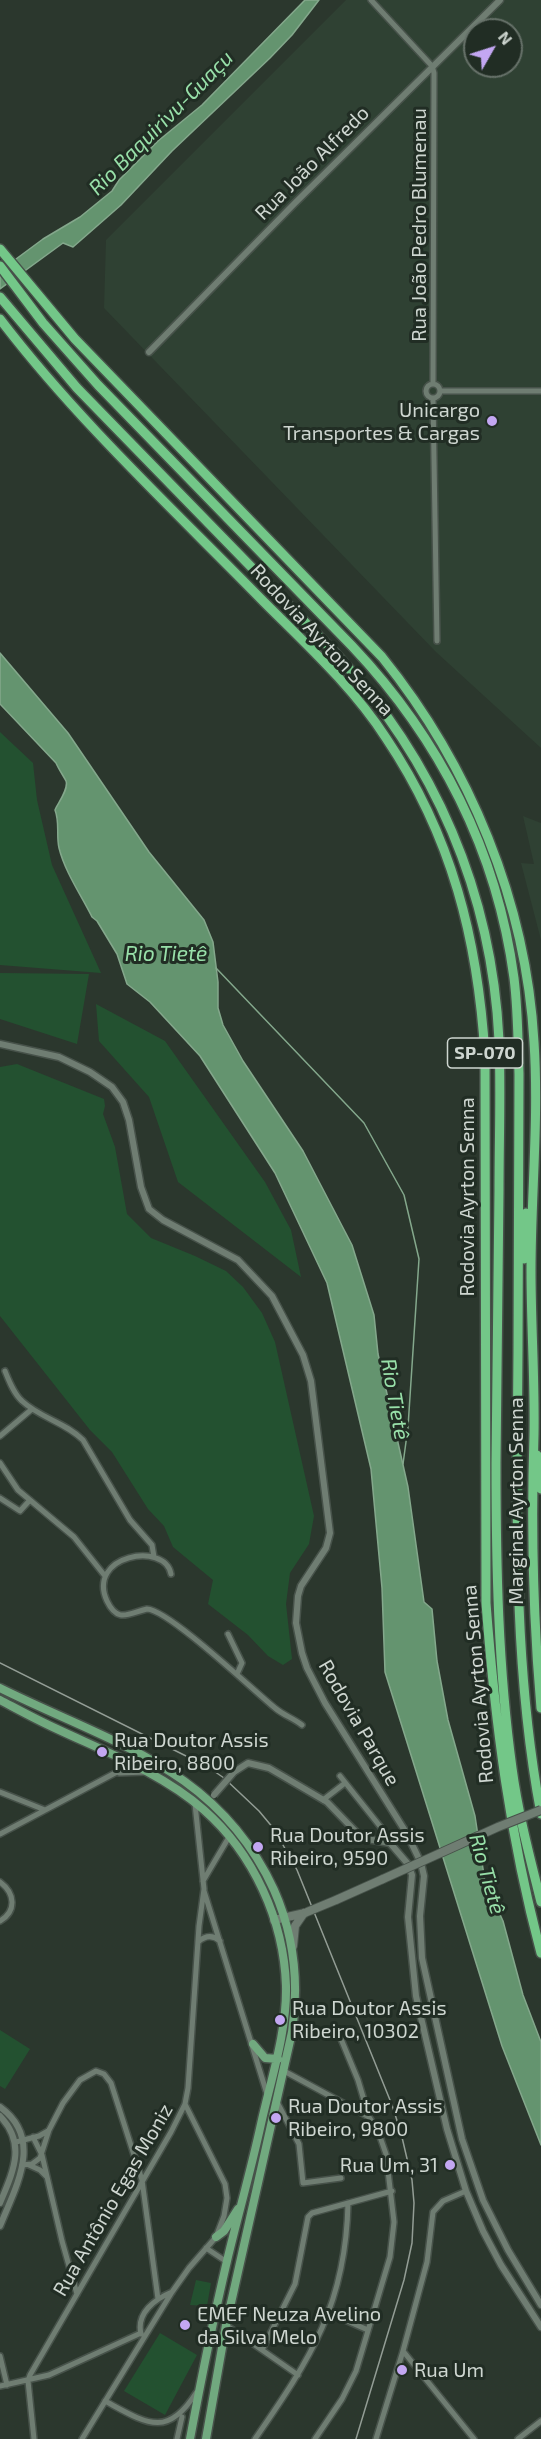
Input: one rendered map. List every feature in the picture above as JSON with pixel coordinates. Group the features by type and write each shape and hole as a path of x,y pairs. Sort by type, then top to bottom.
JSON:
{"highway":[{"path":"2,251 75,339 382,657 424,713 442,742 486,832 509,900 526,972 534,1044 533,1180 527,1206 518,1351"},
{"name":"Rodovia Ayrton Senna","path":"0,266 57,340 98,385 375,670 414,719 452,782 483,855 494,890 514,978 519,1074 516,1527 521,1660 527,1728 541,1812"},
{"name":"Rodovia Ayrton Senna","path":"3,301 77,388 335,653 374,697 417,760 443,809 468,872 487,942 499,1038 496,1467 500,1656 512,1770 541,1902"},
{"name":"Rodovia Ayrton Senna","path":"0,319 57,390 303,641 372,718 386,737 421,797 455,882 471,937 483,1019 485,1056 486,1603 497,1733 505,1786 516,1850 541,1953"},
{"name":"Marginal Ayrton Senna","path":"533,1180 531,1293 534,1436 531,1472 534,1595 541,1708"},
{"path":"534,1436 541,1489"},
{"path":"534,1595 541,1586"}],"main road":[{"path":"0,1688 153,1761 212,1798 255,1853 285,1917 292,1953 295,2005 284,2071 226,2325 206,2439"},
{"path":"0,1700 132,1764 195,1802 229,1837 253,1869 264,1892 281,1947 286,1986 284,2020 227,2262 190,2439"},
{"path":"132,1764 153,1761"},
{"path":"274,1920 305,1913 498,1827 541,1812"},
{"path":"292,1953 295,1927 305,1913"},
{"path":"253,2044 264,2058 286,2059"},
{"path":"216,2237 224,2231 243,2201"}],"street":[{"path":"372,0 432,66"},
{"name":"Rua João Alfredo","path":"149,352 500,0"},
{"name":"Rua João Pedro Blumenau","path":"432,66 435,80 433,384"},
{"path":"433,398 427,394 426,390 433,384 437,385 440,391"},
{"path":"440,391 541,391"},
{"path":"433,398 439,395 440,391"},
{"path":"433,398 437,641"},
{"name":"Rodovia Parque","path":"0,1044 60,1057 90,1072 112,1087 123,1102 129,1119 141,1187 149,1209 163,1220 229,1255 249,1270 272,1296 303,1355 315,1403 330,1533 326,1548 301,1586 298,1596 296,1623 302,1653 320,1694 407,1834 422,1863 424,1876 420,1916 422,1958 462,2139 483,2200 508,2250 541,2305"},
{"path":"5,1371 20,1399 65,1426 83,1440 130,1520 152,1545 153,1557"},
{"path":"0,1436 32,1408"},
{"path":"0,1463 18,1490 74,1537 105,1576 104,1592 110,1607 116,1613 127,1616 147,1609 159,1612 237,1674 276,1709 302,1725"},
{"path":"0,1498 20,1511 30,1500"},
{"path":"105,1576 124,1559 153,1557 164,1560 170,1567 171,1574"},
{"path":"228,1634 242,1663 237,1674"},
{"path":"212,1798 234,1772 248,1763 269,1768 333,1806 358,1834 367,1839 386,1841 398,1850 412,1872 408,1917 416,1996 445,2118 466,2191 501,2265 541,2327"},
{"path":"0,1834 132,1764"},
{"path":"115,1774 147,1772"},
{"path":"340,1776 383,1830 386,1841"},
{"path":"323,1800 345,1783"},
{"path":"0,1792 45,1810"},
{"name":"Rua Antônio Egas Moniz","path":"28,2381 185,2104 204,1889 195,1802"},
{"path":"203,1881 229,1837"},
{"path":"0,1882 10,1892 13,1905 9,1915 0,1921"},
{"path":"204,1889 267,2095"},
{"path":"198,1942 208,1936 220,1941"},
{"path":"315,2439 348,2389 392,2246 394,2222 386,2154 378,2131 369,2117 358,2080 341,2039"},
{"path":"25,2165 35,2162 42,2155 49,2130 63,2103 85,2075 96,2070 108,2078 115,2092 142,2180 158,2299"},
{"path":"284,2071 369,2117"},
{"path":"277,2100 299,2144 302,2182 306,2184 341,2178"},
{"path":"82,2439 144,2342 172,2292 216,2237 224,2216 227,2189 223,2176 185,2104"},
{"path":"0,2107 18,2125 24,2139 25,2165 0,2226"},
{"path":"0,2116 10,2128 16,2142 17,2152 13,2170 0,2203"},
{"path":"16,2142 49,2130"},
{"path":"33,2137 42,2155 77,2294"},
{"path":"25,2165 40,2170 48,2180"},
{"path":"262,2350 295,2284 308,2217 312,2213 392,2191"},
{"path":"376,2439 427,2262 433,2212 443,2201 466,2191"},
{"path":"255,2439 298,2375 329,2313 342,2265 348,2203"},
{"path":"206,2248 227,2262"},
{"path":"144,2342 141,2320 146,2311 158,2299 172,2292"},
{"path":"329,2313 368,2330"},
{"path":"226,2325 298,2375"},
{"path":"0,2386 49,2375 141,2333"},
{"path":"403,2350 474,2439"},
{"path":"0,2356 7,2385"},
{"path":"28,2381 34,2439"},
{"path":"177,2439 182,2415 200,2387"},
{"path":"105,2402 150,2424 164,2424 182,2415"},
{"path":"518,2439 541,2421"}],"shaded area":[{"path":"346,0 541,0 541,748 436,652 104,308 106,240"},
{"path":"0,732 33,763 37,800 52,865 101,973 0,965"},
{"path":"523,816 541,823 541,940 521,863 534,864"},
{"path":"0,973 89,974 77,1044 0,1019"},
{"path":"96,1004 165,1041 265,1182 291,1230 301,1277 178,1182 149,1097 99,1041"},
{"path":"17,1064 104,1099 103,1114 115,1147 127,1214 151,1238 226,1271 243,1287 262,1313 275,1342 314,1516 309,1544 290,1573 286,1604 292,1659 283,1665 268,1656 248,1635 208,1604 213,1580 173,1547 164,1526 148,1509 112,1452 90,1430 0,1316 0,1067"},
{"path":"0,2030 30,2049 5,2089 0,2086"},
{"path":"196,2280 211,2283 207,2306 190,2305"},
{"path":"160,2333 197,2355 165,2415 124,2391"}],"water":[{"name":"Rio Baquirivu-Guaçu","path":"305,0 319,0 292,35 270,58 172,151 121,205 73,247 63,243 0,289 0,271 43,239 80,217 112,191 119,180 158,141 202,105"},
{"name":"Rio Tietê","path":"0,653 68,733 149,852 204,920 213,942 218,982 218,1008 223,1025 243,1061 303,1151 352,1245 374,1315 378,1354 408,1487 424,1602 432,1609 437,1661 448,1720 475,1816 485,1882 503,1921 523,1995 541,2042 541,2145 502,2046 385,1672 382,1588 371,1469 327,1283 275,1173 200,1056 150,1002 127,984 117,954 97,921 92,917 65,866 59,848 55,810 67,784 56,763 0,704"}],"waterway":[{"path":"216,968 364,1123 404,1195 419,1259 408,1427 403,1464"}],"railway":[{"path":"0,1663 208,1767 224,1778 259,1811 274,1829 297,1870 392,2105 412,2180 414,2203 412,2243 404,2280 356,2439"}],"place":[{"name":"Unicargo Transportes & Cargas","path":"492,421"},
{"name":"Rua Doutor Assis Ribeiro, 8800","path":"102,1752"},
{"name":"Rua Doutor Assis Ribeiro, 9590","path":"258,1847"},
{"name":"Rua Doutor Assis Ribeiro, 10302","path":"280,2020"},
{"name":"Rua Doutor Assis Ribeiro, 9800","path":"276,2118"},
{"name":"Rua Um, 31","path":"450,2165"},
{"name":"EMEF Neuza Avelino da Silva Melo","path":"185,2325"},
{"name":"Rua Um","path":"402,2370"}]}
